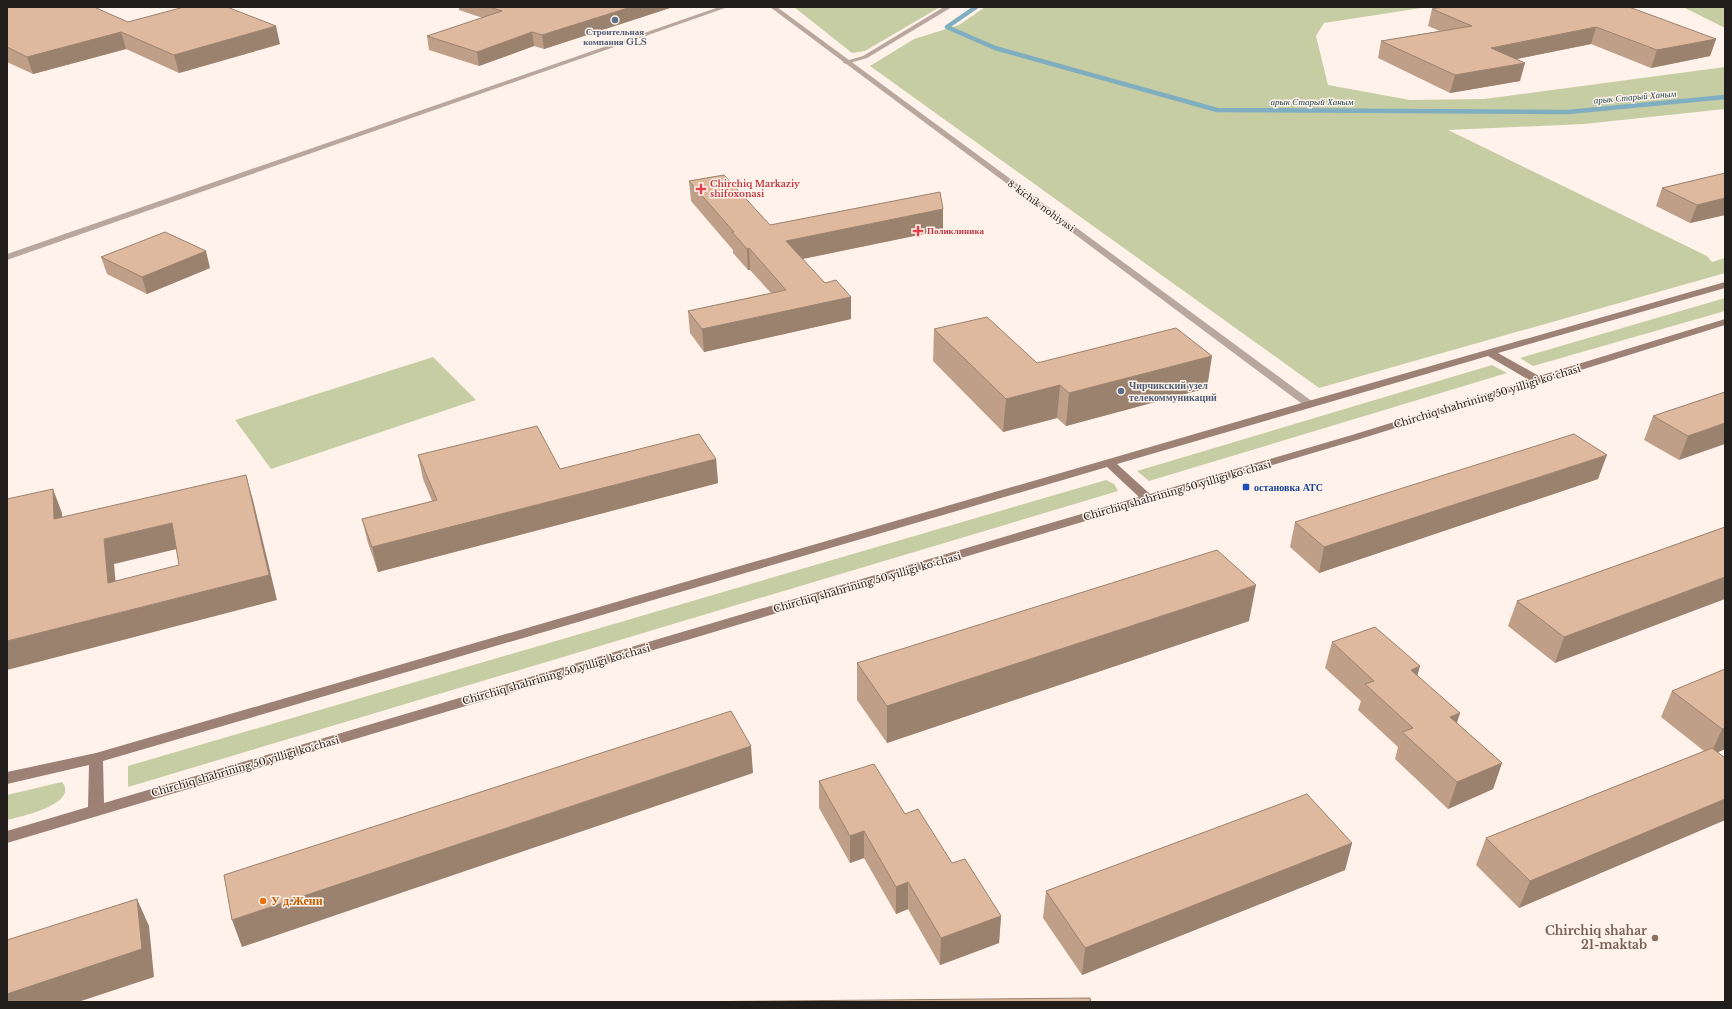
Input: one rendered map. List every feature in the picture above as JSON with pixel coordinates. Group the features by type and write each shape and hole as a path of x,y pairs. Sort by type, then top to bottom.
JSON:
{"main road":[{"path":"7,778 96,758 1309,404 1725,286"},
{"name":"Chirchiq shahrining 50 yilligi koʻchasi","path":"7,837 1356,437 1725,322"},
{"path":"1490,352 1538,380"},
{"path":"1110,463 1148,499"},
{"path":"96,758 96,810"}],"street":[{"path":"7,256 725,7"},
{"name":"8-kichik nohiyasi","path":"773,7 1309,404"},
{"path":"846,62 865,57 949,7"}],"green space":[{"path":"794,7 940,7 865,51 852,53"},
{"path":"985,7 1428,7 1324,23 1316,36 1328,85 1410,100 1484,99 1725,67 1725,109 1584,124 1448,130 1707,256 1712,262 1725,258 1725,273 1319,388 870,66 914,39 959,25"},
{"path":"1683,7 1725,7 1725,28"},
{"path":"1725,298 1725,311 1533,366 1520,358"},
{"path":"433,357 476,400 271,469 235,420"},
{"path":"1492,365 1507,373 1149,481 1137,471"},
{"path":"1106,480 1114,484 1118,491 128,787 128,766"},
{"path":"62,782 65,790 63,797 56,803 23,816 7,820 7,795"}],"building":[{"path":"7,7 94,7 128,22 184,7 227,7 276,26 174,55 121,32 27,57 7,47"},
{"path":"489,7 631,7 542,35 532,32 477,52 427,36 502,11"},
{"path":"1445,7 1629,7 1716,39 1657,50 1596,27 1491,48 1525,63 1455,75 1381,41 1472,26 1432,9"},
{"path":"1725,173 1725,198 1697,205 1662,188"},
{"path":"724,175 770,225 940,192 943,209 786,241 825,283 836,280 851,297 702,329 688,311 786,290 749,248 747,249 689,181"},
{"path":"165,232 206,251 142,277 101,257"},
{"path":"987,317 1037,363 1176,328 1212,356 1069,393 1060,385 1006,399 934,329"},
{"path":"1725,392 1725,423 1688,436 1653,416"},
{"path":"537,426 560,469 699,434 716,459 372,547 362,519 437,500 418,455"},
{"path":"1574,434 1607,455 1324,547 1295,522"},
{"path":"246,475 269,575 7,641 7,499 53,489 54,519","holes":["172,523 179,565 108,583 104,539"]},
{"path":"1725,527 1725,577 1564,637 1517,601"},
{"path":"1217,550 1256,585 887,706 857,663"},
{"path":"1375,627 1420,666 1411,670 1460,713 1450,717 1502,763 1457,782 1402,732 1413,728 1365,684 1374,681 1332,642"},
{"path":"1725,669 1725,728 1722,729 1672,691"},
{"path":"731,711 751,746 232,920 224,875"},
{"path":"1712,748 1725,758 1725,799 1530,881 1486,838"},
{"path":"874,764 905,814 918,809 952,863 965,859 1001,916 941,938 908,882 896,887 864,831 850,836 819,781"},
{"path":"1307,794 1352,843 1085,948 1046,891"},
{"path":"137,899 142,949 7,994 7,940"},
{"path":"1090,998 1091,1002 673,1002"}],"waterway":[{"name":"арык Старый Ханым","path":"976,7 947,27 995,48 1217,110 1568,112 1725,97"}],"place":[{"name":"Строительная компания GLS","path":"615,20"},
{"name":"Chirchiq Markaziy shifoxonasi","path":"701,189"},
{"name":"Поликлиника","path":"918,231"},
{"name":"Чирчикский узел телекоммуникаций","path":"1121,391"},
{"name":"остановка АТС","path":"1246,487"},
{"name":"У д.Жени","path":"263,901"},
{"name":"Chirchiq shahar 21-maktab","path":"1655,938"}]}
